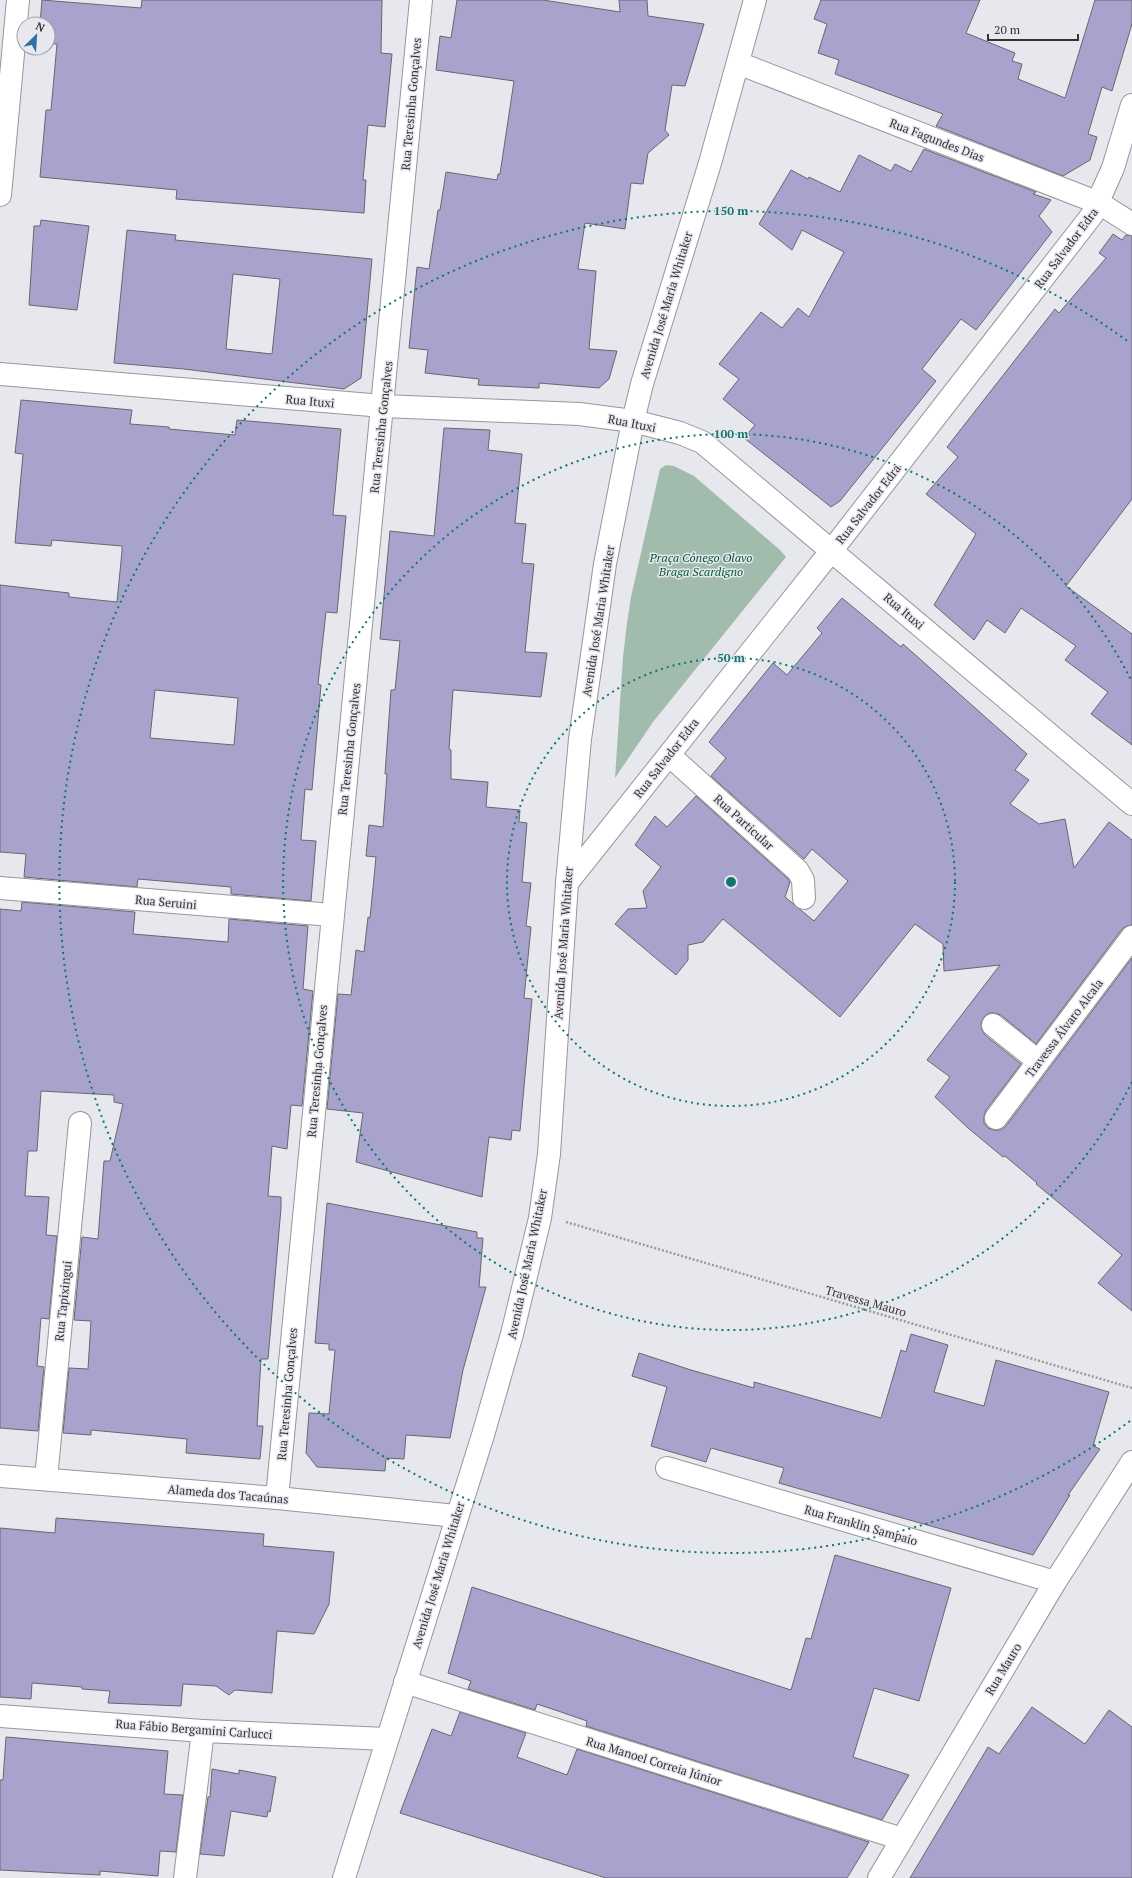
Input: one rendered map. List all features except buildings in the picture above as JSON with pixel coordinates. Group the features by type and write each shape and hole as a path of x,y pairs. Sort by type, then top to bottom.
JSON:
{"street":[{"path":"0,195 18,0"},
{"name":"Rua Teresinha Gonçalves","path":"277,1498 421,0"},
{"name":"Avenida José Maria Whitaker","path":"344,1878 512,1334 540,1218 549,1154 567,884 580,739 605,564 633,421 659,325 710,163 755,0"},
{"name":"Rua Fagundes Dias","path":"738,63 1099,203 1132,224"},
{"name":"Rua Salvador Edra","path":"567,884 832,550 1080,231 1099,203 1113,168 1132,105"},
{"name":"Rua Ituxi","path":"0,374 383,406 579,414 633,421 680,433 702,442 1132,804"},
{"name":"Rua Particular","path":"669,755 798,871 803,880 804,898"},
{"name":"Rua Seruini","path":"0,888 332,916"},
{"name":"Travessa Álvaro Alcala","path":"996,1118 1011,1101 1038,1061 1132,937"},
{"path":"992,1025 1038,1061"},
{"name":"Rua Tapixingui","path":"46,1479 80,1124"},
{"name":"Rua Mauro","path":"879,1878 1055,1582 1132,1462"},
{"name":"Rua Franklin Sampaio","path":"667,1468 1055,1582"},
{"name":"Alameda dos Tacaúnas","path":"0,1476 277,1498 456,1516"},
{"name":"Rua Manoel Correia Júnior","path":"405,1682 902,1839"},
{"name":"Rua Fábio Bergamini Carlucci","path":"0,1716 203,1731 387,1739"},
{"path":"185,1878 203,1731"}],"path":[{"name":"Travessa Mauro","path":"596,1230 1132,1388"}],"green space":[{"name":"Praça Cônego Olavo Braga Scardigno","path":"666,465 674,466 694,476 780,550 786,557 653,722 615,778 623,657 631,597 660,469"}]}
